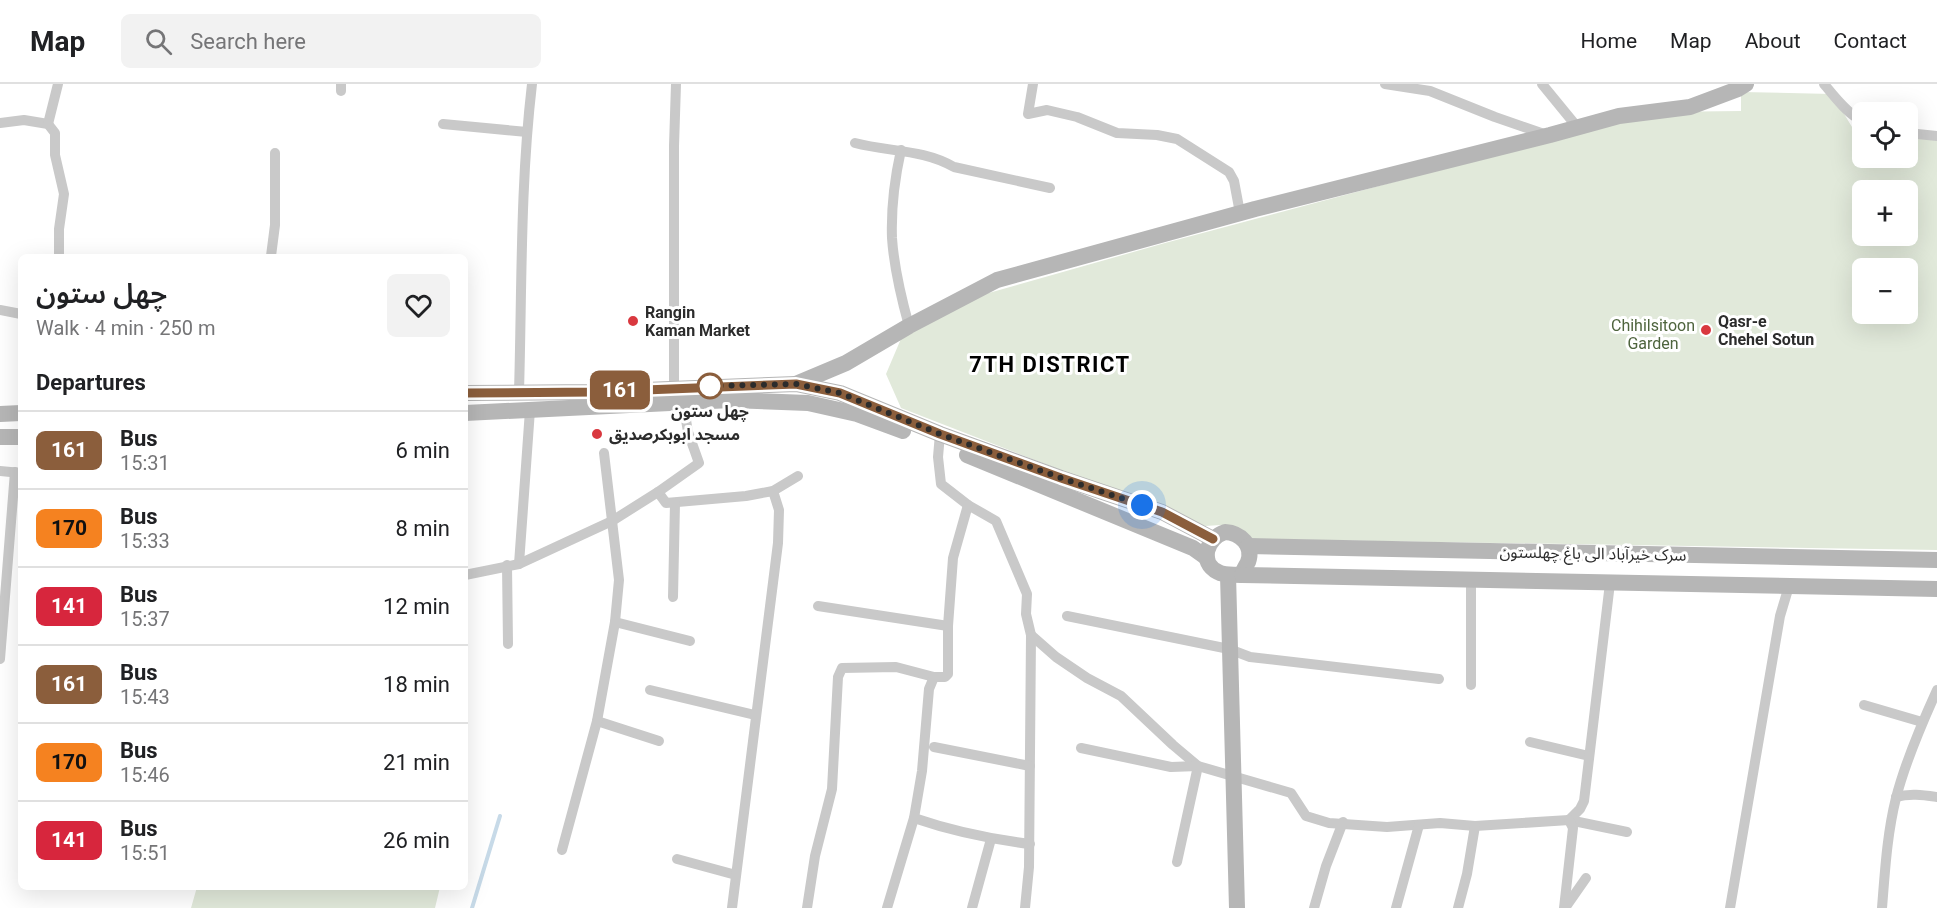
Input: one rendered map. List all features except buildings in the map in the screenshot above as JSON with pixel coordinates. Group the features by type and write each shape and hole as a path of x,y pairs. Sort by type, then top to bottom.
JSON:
{"main road":[{"path":"796,384 846,363 909,326 997,280 1240,213 1619,116 1690,107 1746,84"},
{"path":"840,393 846,363"},
{"path":"468,393 595,392 674,387 796,384 840,393 940,439 1193,548 1207,558 1214,569 1220,573 1937,589"},
{"path":"468,413 731,400 808,403 857,414 1061,478 1162,512 1213,539"},
{"path":"0,414 18,413"},
{"path":"0,437 18,437"},
{"path":"1207,558 1207,551 1213,539 1225,532 1239,535 1248,546 1248,561 1235,575 1229,649 1237,908"},
{"name":"سرک خیرآباد الی باغ چهلستون","path":"1248,546 1937,560"}],"street":[{"path":"48,124 58,84"},
{"path":"519,392 522,214 532,84"},
{"path":"674,387 676,84"},
{"path":"1033,84 1028,114 1047,110 1077,117 1117,133 1157,135 1177,139 1229,172 1234,180 1240,213"},
{"path":"1385,84 1430,91 1495,117 1550,135"},
{"path":"1542,84 1578,128"},
{"path":"1824,84 1852,114"},
{"path":"0,123 24,120 48,124 55,133 56,155 64,194 59,229 59,254"},
{"path":"443,124 527,132"},
{"path":"1918,134 1937,136"},
{"path":"855,143 939,158 954,167 1050,188"},
{"path":"901,150 896,173 892,237 899,289 909,326"},
{"path":"272,254 275,225 275,153"},
{"path":"0,310 18,313"},
{"path":"468,574 513,564 612,521 699,463 688,432 683,402"},
{"path":"508,644 513,564 530,410"},
{"path":"940,439 938,457 941,484 968,505 996,521 1027,594 1026,614 1031,635 1030,844 1025,908"},
{"path":"561,850 597,721 615,622 619,580 604,453"},
{"path":"0,471 18,473 0,659"},
{"path":"658,492 666,503 746,496 773,491 798,476"},
{"path":"732,908 777,543 779,510 773,491"},
{"path":"673,597 675,503"},
{"path":"807,908 815,856 832,789 838,677 842,668 896,667 934,676 945,677 948,674 948,626 953,558 968,505"},
{"path":"1471,580 1472,685"},
{"path":"1569,820 1580,809 1584,801 1610,583"},
{"path":"1730,908 1780,616 1789,586"},
{"path":"818,606 948,626"},
{"path":"1067,616 1229,649 1250,657 1439,679"},
{"path":"615,622 690,640"},
{"path":"1031,635 1056,657 1087,678 1121,696 1198,766"},
{"path":"887,908 914,818 922,771 930,689 934,676"},
{"path":"650,690 755,715"},
{"path":"1882,908 1886,856 1896,797 1937,690"},
{"path":"1864,705 1923,722"},
{"path":"597,721 660,741"},
{"path":"1530,742 1588,756"},
{"path":"934,747 1030,766"},
{"path":"1081,748 1171,767 1198,766 1291,793 1306,816 1329,823 1343,822 1387,827 1440,823 1475,826 1569,820 1627,832"},
{"path":"1177,862 1198,766"},
{"path":"1896,797 1920,794 1937,797"},
{"path":"914,818 991,839 1030,844"},
{"path":"1564,908 1572,828 1569,820"},
{"path":"1314,908 1326,866 1343,822"},
{"path":"1396,908 1419,825"},
{"path":"1458,908 1467,874 1475,826"},
{"path":"972,908 991,839"},
{"path":"677,859 736,875"},
{"path":"1564,908 1586,878"}],"green space":[{"name":"Chihilsitoon Garden","path":"1741,92 1832,94 1852,127 1852,168 1918,168 1918,133 1937,135 1937,550 1254,539 1221,525 1205,526 901,408 886,374 903,334 971,298 1165,243 1656,112 1741,111"},
{"path":"196,890 439,890 435,908 191,908"}],"waterway":[{"path":"472,908 500,816"}],"bus line":[{"name":"161","path":"468,393 595,392 674,387 796,384 840,393 940,434 1162,512 1213,539"}],"place":[{"name":"Rangin Kaman Market","path":"633,321"},
{"name":"Qasr-e Chehel Sotun","path":"1706,330"},
{"name":"چهل ستون","path":"710,386"},
{"name":"مسجد ابوبکرصدیق","path":"597,434"}],"district":[{"name":"7TH DISTRICT","path":"1050,364"}],"route":[{"path":"710,386 796,384 840,393 940,434 1142,505"}]}
